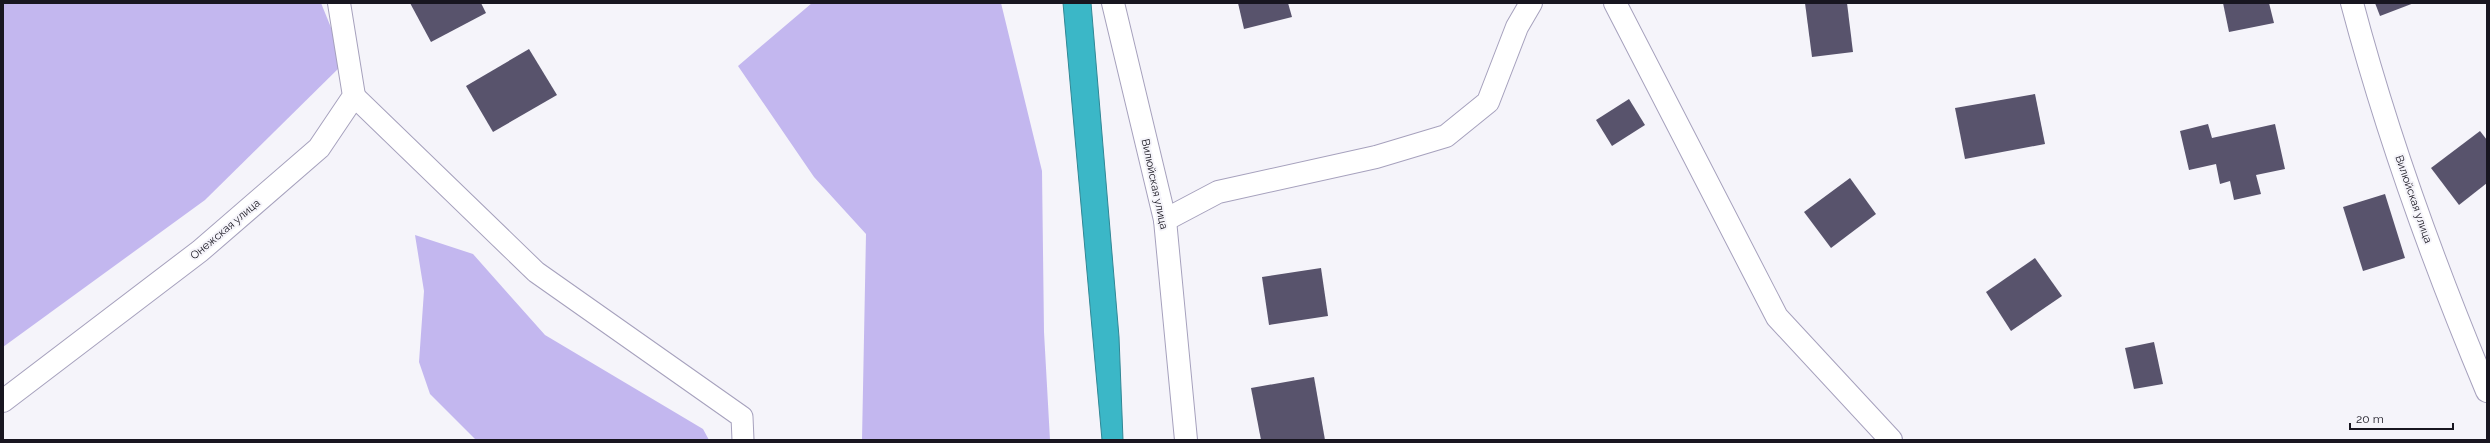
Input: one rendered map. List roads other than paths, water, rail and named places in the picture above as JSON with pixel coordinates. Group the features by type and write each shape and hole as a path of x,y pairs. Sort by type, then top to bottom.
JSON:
{"street":[{"path":"339,3 354,96"},
{"name":"Вилюйская улица","path":"1113,3 1165,220 1186,440"},
{"path":"1165,220 1218,192 1376,157 1446,136 1488,102 1517,26 1531,3"},
{"path":"1615,3 1777,317 1891,440"},
{"name":"Вилюйская улица","path":"2352,3 2373,79 2422,224 2487,391"},
{"name":"Онежская улица","path":"3,401 200,251 319,148 354,96"}],"lane":[{"path":"354,96 536,272 742,417 743,440"}],"water":[{"path":"1063,3 1091,3 1119,337 1123,440 1102,440"}]}
